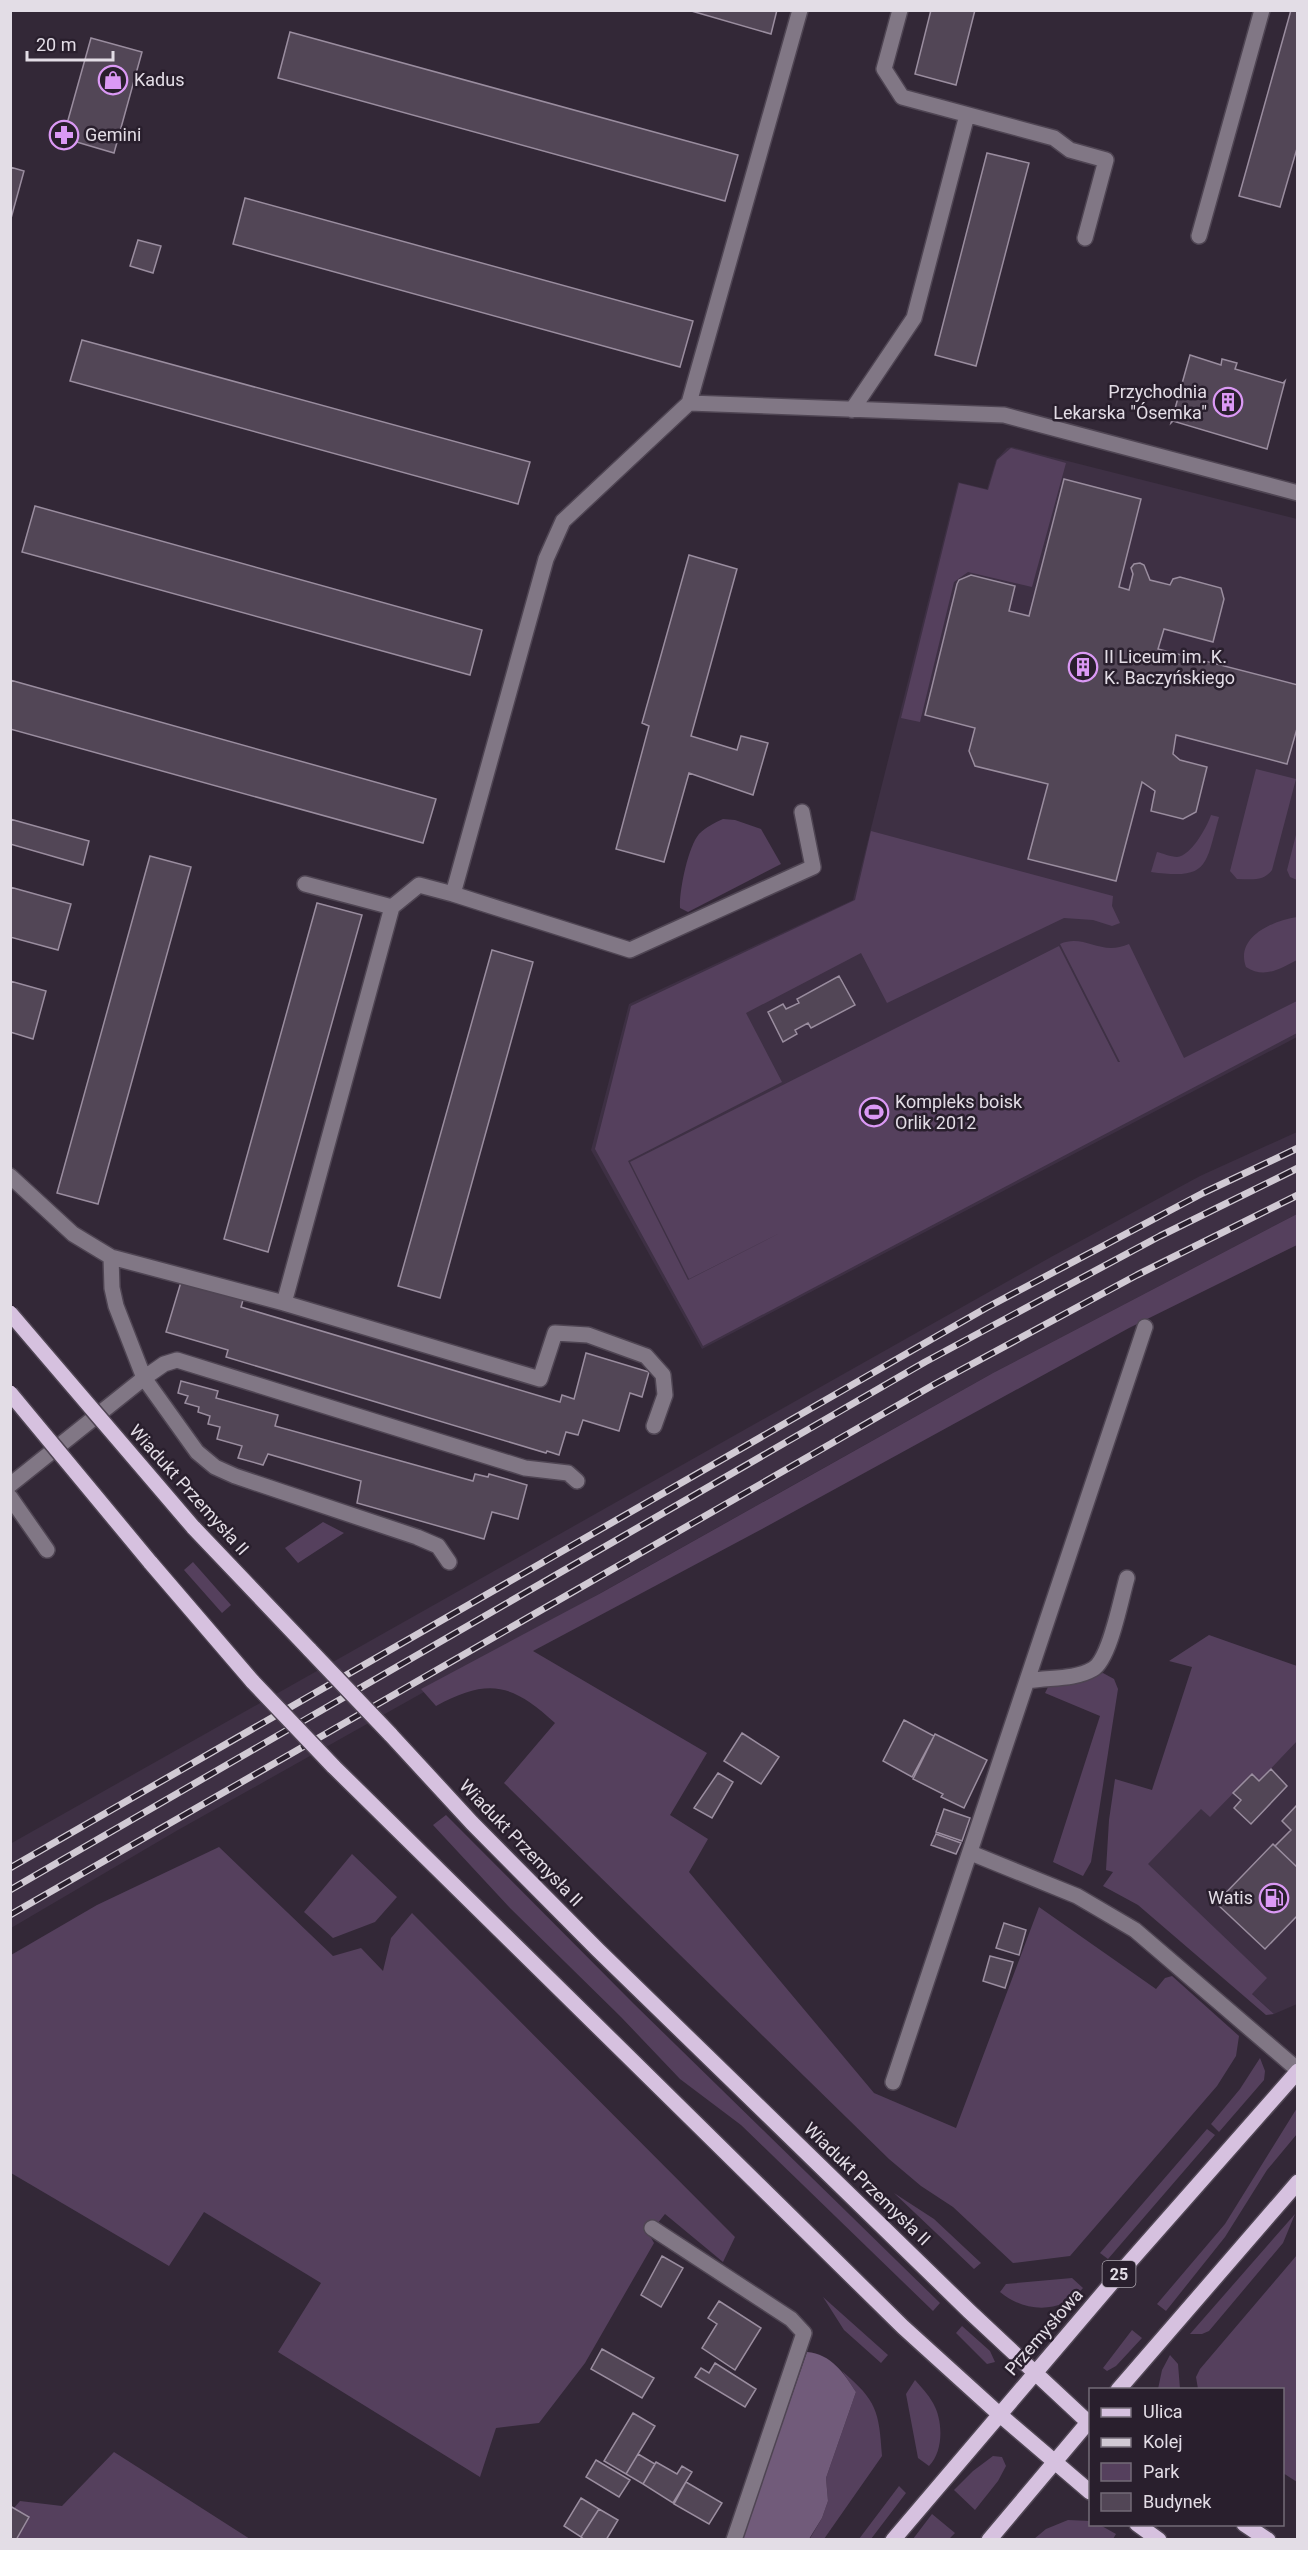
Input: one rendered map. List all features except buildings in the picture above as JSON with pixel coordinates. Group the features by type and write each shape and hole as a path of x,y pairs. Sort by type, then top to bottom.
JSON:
{"main road":[{"name":"Wiadukt Przemysła II","path":"10,1313 193,1527 472,1823 598,1950 1034,2373 1089,2421"},
{"path":"10,1393 253,1682 333,1766 903,2327 1089,2491"},
{"name":"Przemysłowa","path":"893,2540 1034,2373 1298,2071"},
{"path":"1120,2388 1298,2182"},
{"path":"989,2540 1089,2423"},
{"path":"1140,2526 1159,2540"},
{"path":"1248,2526 1268,2540"}],"lane":[{"path":"453,894 546,559 563,520 689,403 800,10"},
{"path":"900,10 884,69 902,97 1054,138 1070,150 1106,160 1085,238"},
{"path":"1199,236 1262,10"},
{"path":"852,410 914,318 967,115"},
{"path":"689,403 1004,415 1298,493"},
{"path":"284,1303 392,907 419,885 630,950 813,867 802,812"},
{"path":"305,884 392,907"},
{"path":"10,1176 73,1234 111,1257 284,1303 540,1379 555,1334 588,1335 646,1356 663,1375 664,1395 654,1426"},
{"path":"111,1257 116,1306 144,1378 197,1452 215,1467 235,1476 438,1546 449,1563"},
{"path":"893,2082 1145,1327"},
{"path":"10,1485 144,1378 164,1364 177,1360 525,1468 568,1473 577,1481"},
{"path":"10,1497 47,1550"},
{"path":"1028,1681 1065,1678 1094,1669 1104,1655 1127,1578"},
{"path":"971,1853 1077,1896 1135,1930 1298,2071"},
{"path":"652,2228 791,2319 804,2333 734,2540"}],"shaded area":[{"path":"1012,447 1297,519 1297,1037 702,1349 591,1150 629,1004 853,900 958,482 987,489 996,460 1007,448"},
{"path":"1297,1132 1297,1214 993,1373 178,1830 11,1928 10,1844 1051,1257 1200,1176"},
{"path":"1297,1705 1297,2004 1274,2014 1143,1893 1145,1859"},
{"path":"807,2352 823,2356 830,2361 842,2372 856,2392 826,2478 828,2501 822,2518 809,2539 742,2539"}],"green space":[{"path":"1011,448 1066,463 1032,587 968,572 954,582 920,722 901,718 959,483 988,490 997,460"},
{"path":"1256,769 1296,779 1272,870 1261,878 1237,879 1230,871"},
{"path":"1211,815 1219,817 1207,858 1201,866 1184,874 1151,872 1157,852 1177,857 1188,852 1202,833"},
{"path":"723,819 735,820 761,829 781,864 688,912 680,908 680,900 691,849 699,834 710,825"},
{"path":"871,831 1113,896 1112,906 1120,923 1112,926 1093,920 1064,918 887,1003 861,953 746,1013 782,1082 628,1161 688,1280 780,1233 689,1279 630,1162 1059,946 1120,1062 1060,944 1077,941 1110,948 1129,944 1184,1058 1297,1001 1297,1033 703,1346 595,1149 631,1006 855,900"},
{"path":"1297,831 1298,880 1290,877 1287,870"},
{"path":"1297,917 1297,960 1266,972 1253,971 1246,967 1244,956 1246,947 1258,932 1277,922"},
{"path":"1297,1214 1297,1245 1129,1328 762,1529 533,1651 707,1753 670,1815 708,1839 689,1872 874,2093 956,2128 1039,1907 1156,1989 1165,1978 1172,1976 1239,2036 1236,2056 1217,2086 1070,2256 1013,2263 953,2207 921,2186 889,2159 504,1783 555,1723 526,1700 499,1689 470,1691 436,1706 421,1689 601,1593 993,1373"},
{"path":"323,1522 344,1533 298,1563 285,1548"},
{"path":"193,1562 231,1605 222,1613 184,1570"},
{"path":"1209,1635 1297,1666 1297,1741 1259,1781 1252,1774 1210,1817 1201,1809 1148,1864 1267,1978 1252,1994 1274,2014 1266,2015 1138,1905 1103,1886 1113,1872 1106,1870 1109,1820 1115,1779 1152,1790 1192,1667 1169,1661"},
{"path":"1103,1673 1114,1679 1118,1689 1091,1862 1083,1876 1053,1862 1100,1716 1045,1693 1048,1687"},
{"path":"446,1815 633,2003 940,2303 933,2311 741,2125 680,2079 621,2017 510,1908 433,1825"},
{"path":"219,1847 333,1956 361,1948 383,1971 391,1938 412,1913 735,2237 723,2262 665,2214 649,2234 654,2243 585,2363 539,2423 496,2428 480,2477 278,2352 321,2283 204,2212 169,2266 11,2173 11,1955 97,1905"},
{"path":"352,1854 397,1897 375,1922 333,1938 304,1912"},
{"path":"1260,2058 1265,2071 1264,2080 1219,2132 1211,2124 1240,2089"},
{"path":"1297,2108 1297,2134 1267,2170 1225,2237 1166,2311 1157,2304 1225,2224"},
{"path":"1207,2129 1215,2135 1108,2259 1100,2253"},
{"path":"894,2193 934,2219 981,2263 974,2269"},
{"path":"1295,2214 1283,2243 1209,2331 1202,2334 1190,2334"},
{"path":"1297,2255 1297,2482 1284,2474 1284,2388 1198,2388 1196,2377 1200,2369"},
{"path":"1072,2278 1083,2288 1065,2303 1054,2306 1032,2307 1010,2299 1000,2292 1006,2284"},
{"path":"823,2297 888,2355 881,2363 844,2330"},
{"path":"962,2326 990,2351 995,2362 987,2364 956,2333"},
{"path":"1132,2330 1142,2338 1116,2366 1107,2371 1103,2368"},
{"path":"1170,2355 1178,2364 1180,2388 1158,2388 1162,2370"},
{"path":"842,2371 863,2391 874,2408 882,2456 824,2539 809,2540 822,2518 828,2501 826,2478 856,2392"},
{"path":"915,2380 931,2400 939,2418 939,2444 934,2460 929,2466 918,2458 906,2394"},
{"path":"114,2452 250,2539 16,2539 29,2517 14,2508 20,2501 62,2506"},
{"path":"993,2456 1002,2457 1006,2466 998,2481 975,2510 954,2490 973,2471"},
{"path":"899,2486 906,2493 871,2539 859,2539"},
{"path":"932,2514 955,2533 949,2539 913,2539"},
{"path":"1068,2520 1089,2521 1089,2526 1102,2526 1116,2534 1113,2539 1034,2539 1046,2529"}],"railway":[{"path":"10,1868 986,1308 1203,1193 1298,1148"},
{"path":"10,1890 925,1362 1160,1236 1298,1168"},
{"path":"10,1915 935,1384 1137,1275 1298,1195"}],"place":[{"name":"Kadus","path":"113,80"},
{"name":"Gemini","path":"64,135"},
{"name":"Przychodnia Lekarska \"Ósemka\"","path":"1228,402"},
{"name":"II Liceum im. K. K. Baczyńskiego","path":"1083,667"},
{"name":"Kompleks boisk Orlik 2012","path":"874,1112"},
{"name":"Watis","path":"1274,1898"}]}
